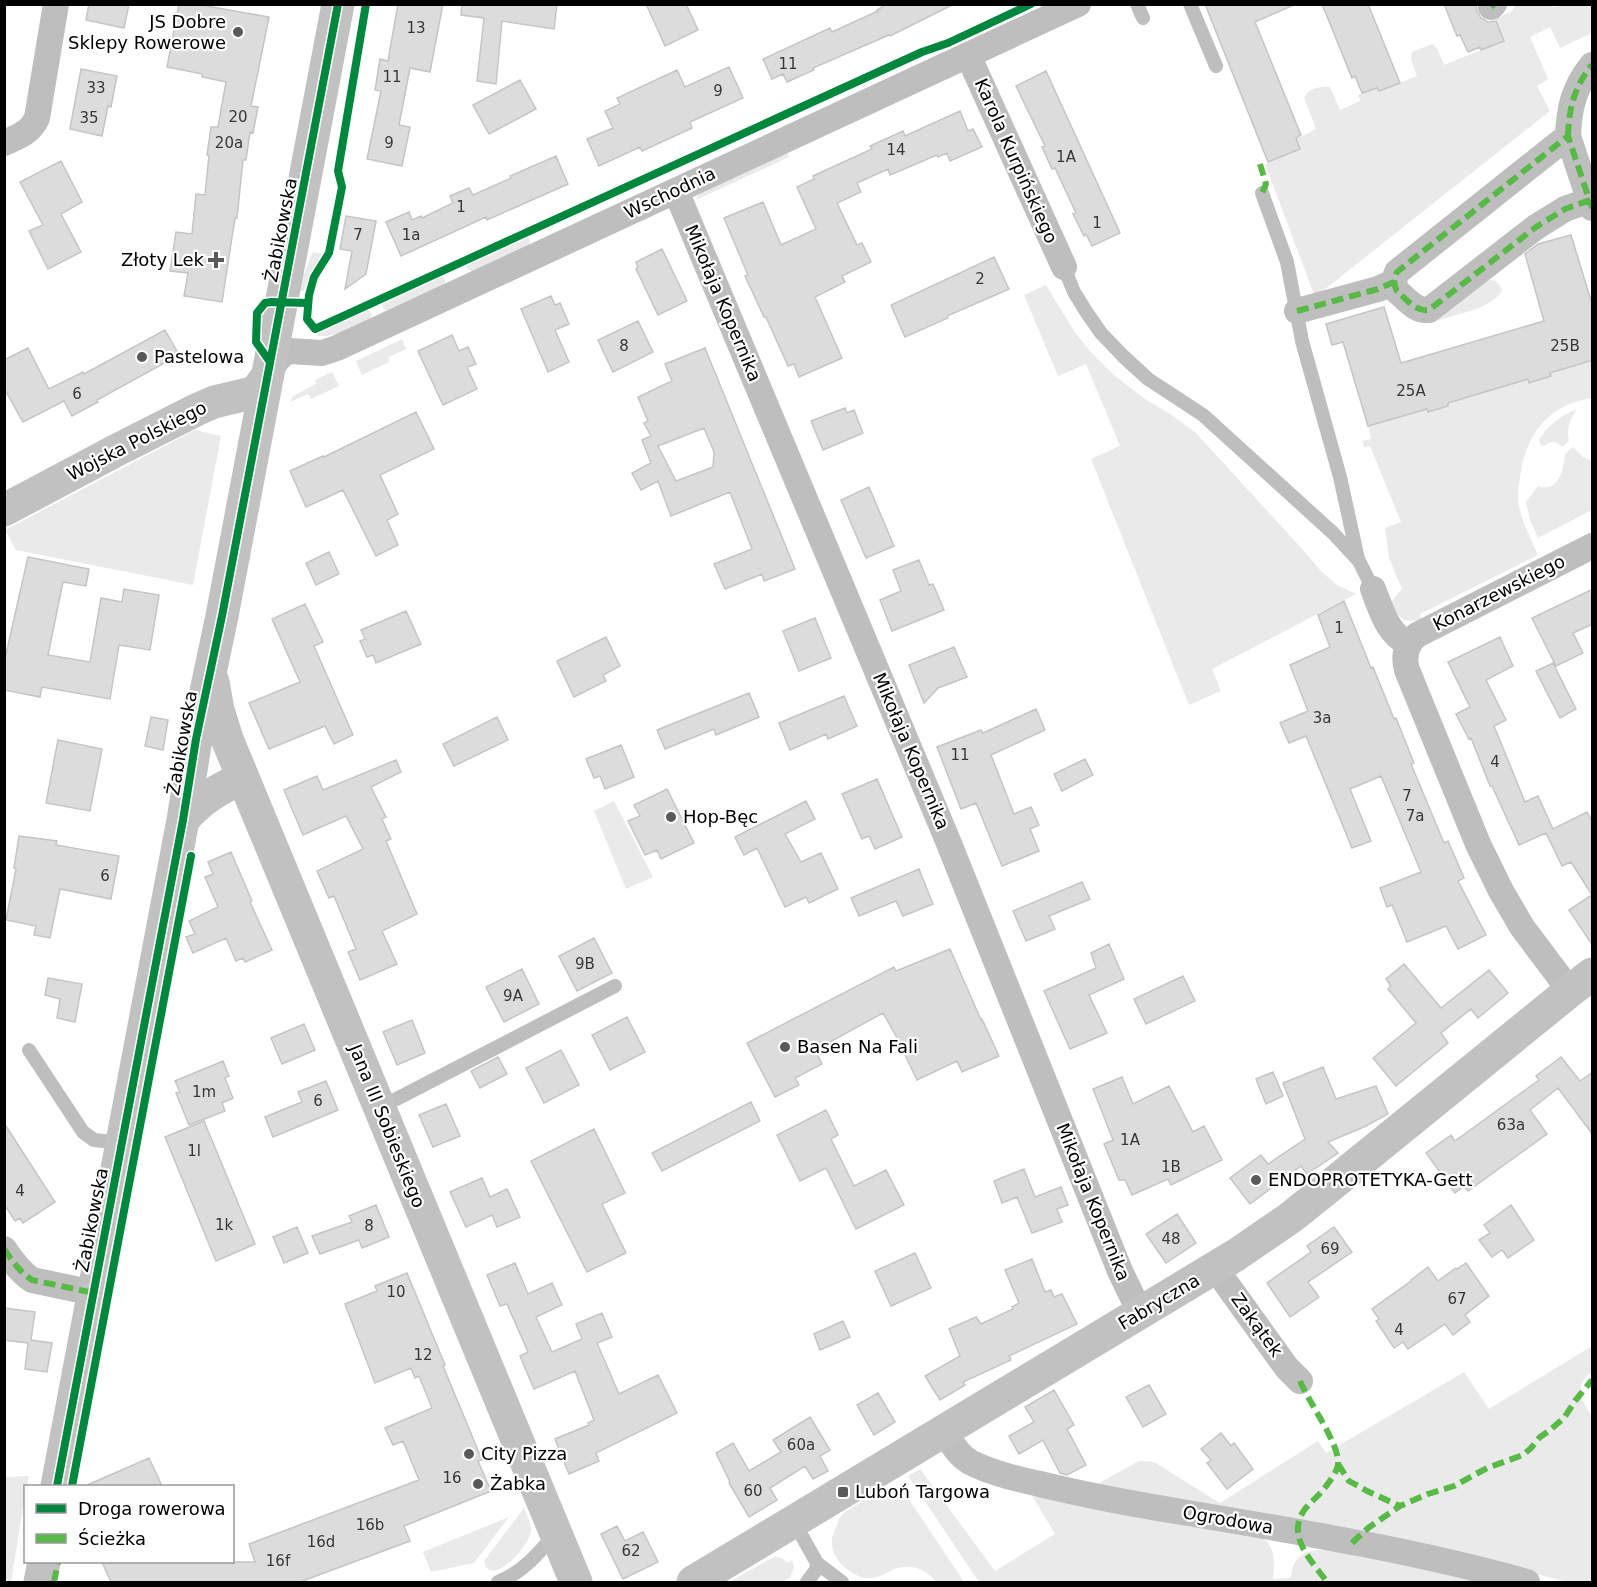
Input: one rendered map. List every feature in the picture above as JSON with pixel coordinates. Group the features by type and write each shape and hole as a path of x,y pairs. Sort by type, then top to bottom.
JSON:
{"street":[{"path":"4,143 25,133 33,127 38,118 56,4"},
{"name":"Żabikowska","path":"57,1485 338,4"},
{"name":"Wschodnia","path":"268,375 284,353 289,351 322,353 337,348 1078,4"},
{"name":"Karola Kurpińskiego","path":"968,55 1064,267"},
{"path":"1568,136 1397,272 1394,282 1397,291 1418,309 1429,310 1536,227 1565,209 1591,204 1568,136 1571,101 1581,79 1593,65"},
{"name":"Mikołaja Kopernika","path":"676,191 948,841 1124,1281 1141,1313"},
{"path":"1297,311 1378,289 1394,282"},
{"name":"Wojska Polskiego","path":"4,510 196,410 214,402 252,393 268,375"},
{"name":"Konarzewskiego","path":"1408,644 1424,631 1593,546"},
{"path":"1373,589 1392,632 1408,644 1405,656 1407,670 1478,844 1511,910 1581,983"},
{"name":"Jana III Sobieskiego","path":"212,665 218,710 243,778 576,1582"},
{"path":"183,820 201,801 243,778"},
{"name":"Fabryczna","path":"693,1582 1215,1268 1290,1218 1581,983"},
{"path":"4,1249 18,1269 32,1280 94,1293"},
{"name":"Zakątek","path":"1215,1268 1287,1368 1300,1381"},
{"name":"Ogrodowa","path":"944,1431 957,1450 972,1463 1032,1482 1130,1504 1311,1534 1527,1582"},
{"path":"40,1582 44,1563"}],"lane":[{"path":"1137,4 1143,18"},
{"path":"1190,4 1216,66"},
{"path":"1262,193 1287,262 1302,341 1340,477 1359,561 1373,589"},
{"path":"1064,267 1074,292 1087,314 1123,356 1148,379 1203,415 1333,533 1359,561"},
{"path":"379,1108 615,986"},
{"path":"29,1050 82,1131 94,1140 122,1143"},
{"path":"794,1522 817,1563 842,1582"},
{"path":"498,1582 520,1571 555,1534"},
{"path":"807,1582 816,1570 817,1563"}],"shaded area":[{"path":"1515,5 1552,5 1553,7 1592,5 1592,33 1560,48 1550,27 1530,37 1548,79 1537,86 1550,111 1315,297 1265,164 1300,149 1296,139 1316,129 1305,100 1306,94 1316,88 1330,87 1340,110 1360,101 1358,95 1377,88 1379,91 1417,76 1411,59 1412,52 1432,44 1437,48 1444,65 1503,41 1495,19 1512,11"},
{"path":"783,153 788,154 789,157 696,200 699,194"},
{"path":"528,237 529,246 473,272 466,265"},
{"path":"313,252 322,254 309,291 297,291"},
{"path":"443,275 444,285 384,310 382,304"},
{"path":"1489,280 1497,282 1502,290 1491,302 1436,321 1474,289"},
{"path":"1046,285 1074,331 1114,375 1195,432 1322,572 1337,585 1356,594 1212,669 1221,691 1189,705 1091,459 1120,446 1086,364 1058,376 1024,295"},
{"path":"369,309 372,315 370,319 338,334 317,336 317,334"},
{"path":"402,339 406,349 389,357 389,362 362,375 356,361"},
{"path":"1592,360 1592,398 1577,401 1553,413 1536,432 1524,457 1519,484 1519,507 1538,555 1420,614 1421,619 1410,621 1399,616 1391,602 1402,589 1389,558 1385,528 1401,522 1370,446 1364,447 1362,441 1371,439 1368,426 1427,409 1428,412 1448,406 1448,403 1528,379 1529,383 1550,376 1550,373"},
{"path":"332,372 339,386 311,399 308,394 290,402 293,396 316,384 315,380"},
{"path":"1577,409 1569,424 1569,441 1562,447 1555,442 1544,446 1540,444 1539,440 1550,425"},
{"path":"195,430 221,436 193,585 16,550 5,530"},
{"path":"1573,447 1583,457 1592,461 1592,510 1538,538 1530,520 1526,502 1538,486 1551,486 1556,483 1562,472 1565,454"},
{"path":"614,801 653,877 626,889 594,811"},
{"path":"1592,1346 1592,1372 1582,1382 1581,1393 1592,1416 1592,1582 1568,1582 1092,1487 1139,1461 1154,1462 1220,1503 1318,1441 1326,1453 1464,1372 1489,1409"},
{"path":"920,1469 995,1571 1055,1534 1030,1492 1261,1537 1272,1550 1273,1579 1290,1578 1294,1564 1300,1556 1309,1552 1329,1550 1477,1582 979,1582 908,1476"},
{"path":"29,1476 27,1485 24,1485 24,1502 11,1582 5,1582 5,1477"},
{"path":"893,1485 899,1493 904,1492 964,1582 936,1582 928,1574 912,1567 901,1567 876,1577 864,1578 847,1570 837,1559 833,1551 832,1540 841,1516"},
{"path":"524,1508 531,1531 526,1544 507,1565 493,1571 488,1569 484,1561"},
{"path":"509,1517 474,1563 431,1572 423,1552"},
{"path":"774,1557 781,1558 787,1563 792,1560 794,1567 790,1578 782,1582 729,1582"}],"building":[{"path":"89,4 129,4 124,28 86,20"},
{"path":"179,4 195,4 269,17 251,106 258,107 253,133 250,132 246,160 243,160 237,218 235,218 222,302 184,296 188,273 170,271 176,232 192,234 196,194 205,195 211,127 218,127 226,82 202,77 202,74 167,67"},
{"path":"398,4 443,4 430,72 410,68 399,125 410,127 402,166 367,159 381,91 375,90 380,59 388,61"},
{"path":"462,4 557,4 554,29 502,21 496,84 477,81 484,18 461,15"},
{"path":"646,4 686,4 698,30 665,46"},
{"path":"887,4 954,4 890,36 813,68 814,70 787,82 783,74 772,79 763,59 830,28 832,32 878,11"},
{"path":"1205,4 1296,4 1255,22 1301,135 1296,138 1300,149 1268,162"},
{"path":"1322,4 1368,4 1400,83 1379,91 1377,88 1362,93 1355,76 1352,78"},
{"path":"1444,4 1476,4 1481,18 1488,22 1496,21 1504,41 1481,50 1480,47 1468,52 1460,35 1457,36"},
{"path":"729,67 743,98 690,122 692,128 642,151 640,147 599,166 587,139 613,128 605,111 620,104 617,98 677,70 685,87"},
{"path":"81,69 117,76 102,136 70,129"},
{"path":"1046,71 1120,233 1092,246 1073,214 1076,213 1055,168 1052,169 1042,147 1045,146 1016,86"},
{"path":"520,80 536,109 489,134 473,105"},
{"path":"960,111 968,131 973,129 982,147 950,161 947,153 890,175 888,169 857,183 861,192 837,203 857,245 862,243 871,262 842,276 845,282 815,297 842,358 799,377 794,364 788,366 764,317 745,276 748,275 724,218 763,202 781,245 816,229 797,187 814,179 813,176 872,149 870,146 903,131 905,136"},
{"path":"556,156 568,184 487,220 486,217 401,256 386,222 409,212 412,220 421,216 422,218 453,203 450,196 469,188 473,195"},
{"path":"61,161 82,202 61,214 81,252 48,269 29,231 43,225 20,182"},
{"path":"346,216 376,221 366,274 345,289 352,251 340,249"},
{"path":"1571,235 1593,307 1593,360 1550,373 1551,376 1529,383 1528,379 1448,403 1448,406 1428,412 1427,409 1368,426 1343,342 1332,345 1326,324 1384,307 1401,363 1544,321 1525,254 1538,244"},
{"path":"662,249 687,301 658,315 636,269 638,267 636,262"},
{"path":"994,257 1009,289 905,337 891,305"},
{"path":"551,296 555,305 560,303 569,324 555,330 569,362 548,372 521,309"},
{"path":"638,321 653,352 613,372 598,340"},
{"path":"165,330 179,355 72,416 64,401 23,422 4,388 4,360 28,348 49,389 83,372 84,374"},
{"path":"452,335 459,351 468,347 476,364 467,367 477,389 443,405 418,351"},
{"path":"705,348 795,569 764,581 762,574 725,589 714,564 752,549 730,492 671,516 658,481 641,490 632,473 651,463 642,440 651,436 644,423 648,421 638,397 672,381 665,364","holes":["704,428 714,452 713,467 676,481 658,446"]},
{"path":"845,408 847,413 854,410 863,433 823,450 811,421"},
{"path":"416,412 434,449 380,475 398,514 387,520 398,545 376,556 343,490 306,507 290,471"},
{"path":"869,487 894,546 866,558 841,500"},
{"path":"329,552 339,574 316,585 306,563"},
{"path":"28,557 89,569 86,586 63,582 48,655 90,662 101,598 122,602 124,589 159,595 150,650 119,645 110,699 42,687 40,697 4,690 4,663"},
{"path":"919,560 929,585 933,584 944,610 892,631 880,600 901,591 893,570"},
{"path":"1593,589 1593,624 1573,633 1583,653 1556,666 1532,618"},
{"path":"1344,601 1371,668 1373,667 1394,719 1396,718 1414,763 1411,764 1444,843 1448,841 1464,878 1458,881 1486,935 1458,949 1446,926 1407,942 1392,905 1387,907 1380,888 1421,872 1381,776 1350,789 1371,841 1352,848 1306,736 1289,743 1280,723 1308,711 1290,665 1330,647 1318,615"},
{"path":"305,604 323,642 314,646 353,735 334,744 325,726 269,749 249,703 300,682 272,619"},
{"path":"406,611 421,644 376,663 373,655 367,657 360,641 365,639 361,630"},
{"path":"815,618 831,658 799,671 783,631"},
{"path":"606,637 620,666 603,675 606,681 574,697 557,661"},
{"path":"1500,637 1513,666 1486,680 1506,720 1494,726 1525,802 1538,796 1553,829 1587,812 1593,823 1593,946 1569,910 1592,895 1571,862 1562,866 1546,833 1519,845 1490,786 1471,738 1469,739 1456,714 1470,707 1448,662"},
{"path":"954,647 967,677 938,688 924,703 909,665"},
{"path":"1553,663 1576,709 1560,718 1536,671"},
{"path":"749,693 759,717 716,735 714,729 665,749 657,730"},
{"path":"844,696 857,726 828,739 826,734 790,750 779,723"},
{"path":"1036,709 1045,730 991,755 1014,814 1031,807 1039,825 1030,829 1039,851 1002,866 976,803 961,809 937,747 981,730 983,733"},
{"path":"151,717 168,720 163,750 145,746"},
{"path":"497,717 508,740 454,766 443,744"},
{"path":"58,740 102,749 90,811 46,803"},
{"path":"621,745 634,777 605,789 600,776 594,778 586,759"},
{"path":"1085,759 1093,775 1062,791 1054,774"},
{"path":"396,760 401,772 371,787 386,817 382,819 391,839 386,841 417,914 382,931 397,964 360,980 348,952 356,949 334,896 329,898 317,871 363,849 346,816 303,835 284,790 317,776 323,790"},
{"path":"877,779 902,837 875,849 869,836 862,839 842,794"},
{"path":"667,789 694,843 661,859 657,850 645,855 628,821 640,816 634,805"},
{"path":"806,801 815,819 785,834 801,862 821,853 838,889 809,903 806,897 785,907 757,848 744,855 735,837"},
{"path":"19,836 57,841 56,845 119,856 111,899 60,889 50,938 34,935 36,926 6,920 16,869 14,868"},
{"path":"231,852 272,950 245,962 243,958 236,961 226,938 193,953 186,937 195,934 189,921 218,907 205,877 213,874 208,862"},
{"path":"919,869 933,904 903,916 896,901 859,916 851,898"},
{"path":"1082,882 1090,899 1049,916 1055,929 1026,941 1013,911"},
{"path":"594,938 612,973 577,991 559,956"},
{"path":"1109,944 1124,979 1089,995 1107,1033 1070,1049 1044,991 1096,968 1091,953"},
{"path":"950,949 999,1056 962,1072 957,1061 917,1080 883,1013 815,1050 822,1064 795,1078 799,1085 775,1097 747,1043 894,967 896,971"},
{"path":"1404,964 1441,1008 1489,970 1508,993 1478,1018 1471,1009 1441,1033 1448,1043 1396,1086 1373,1058 1416,1023 1388,989 1391,986 1386,979"},
{"path":"522,969 539,1004 504,1022 486,987"},
{"path":"1183,976 1195,1001 1146,1024 1134,999"},
{"path":"48,978 82,984 75,1022 57,1018 60,999 45,995"},
{"path":"627,1017 645,1052 610,1070 592,1035"},
{"path":"412,1020 425,1053 397,1065 383,1032"},
{"path":"304,1024 315,1050 282,1064 271,1038"},
{"path":"561,1050 579,1085 544,1103 526,1068"},
{"path":"498,1057 507,1074 480,1088 471,1071"},
{"path":"1561,1057 1580,1081 1593,1072 1593,1135 1558,1088 1530,1110 1547,1134 1468,1191 1464,1186 1455,1193 1426,1153 1451,1135 1455,1141 1539,1080 1536,1076"},
{"path":"223,1061 229,1076 225,1078 233,1098 222,1103 225,1111 189,1125 176,1093 180,1092 175,1081"},
{"path":"1323,1067 1336,1099 1376,1086 1388,1114 1328,1142 1338,1153 1307,1174 1301,1166 1250,1204 1230,1178 1261,1155 1268,1164 1305,1139 1283,1083"},
{"path":"1273,1072 1283,1096 1266,1104 1256,1079"},
{"path":"1122,1077 1133,1104 1169,1086 1193,1132 1204,1126 1222,1160 1171,1185 1168,1179 1132,1195 1125,1180 1119,1180 1104,1144 1113,1140 1093,1089"},
{"path":"326,1081 338,1110 273,1137 265,1117 302,1102 298,1092"},
{"path":"751,1102 760,1121 662,1171 652,1153"},
{"path":"446,1104 460,1136 433,1147 419,1115"},
{"path":"826,1110 838,1135 831,1139 854,1186 886,1170 904,1205 856,1229 826,1168 800,1181 777,1135"},
{"path":"204,1121 255,1244 216,1261 165,1137"},
{"path":"4,1123 55,1202 23,1223 20,1218 15,1221 4,1204"},
{"path":"594,1129 625,1193 602,1204 626,1253 587,1272 531,1161"},
{"path":"1024,1169 1035,1197 1061,1187 1068,1205 1057,1209 1062,1222 1032,1233 1017,1197 1002,1203 994,1181"},
{"path":"482,1178 490,1197 507,1189 520,1217 497,1227 492,1215 466,1227 450,1192"},
{"path":"376,1205 389,1237 362,1248 359,1240 320,1254 312,1236 352,1222 349,1216"},
{"path":"1511,1205 1534,1240 1508,1258 1502,1250 1492,1257 1479,1240 1490,1233 1484,1225"},
{"path":"1177,1214 1196,1243 1166,1263 1146,1234"},
{"path":"297,1227 308,1253 284,1263 273,1237"},
{"path":"1334,1227 1352,1252 1308,1282 1319,1297 1290,1317 1267,1283 1311,1252 1307,1246"},
{"path":"915,1253 931,1288 891,1306 875,1271"},
{"path":"1032,1259 1045,1292 1051,1290 1054,1297 1062,1294 1077,1324 1009,1356 1011,1360 963,1382 965,1385 940,1400 925,1376 960,1356 949,1329 976,1317 981,1324 1013,1309 1012,1307 1019,1303 1005,1270"},
{"path":"515,1263 528,1294 552,1283 562,1305 536,1317 552,1352 582,1339 576,1324 602,1313 612,1337 597,1343 619,1394 658,1375 677,1413 596,1453 599,1461 569,1474 555,1439 589,1425 588,1423 594,1420 575,1371 534,1389 520,1356 528,1352 507,1304 500,1306 487,1275"},
{"path":"1466,1263 1489,1296 1465,1315 1470,1322 1453,1335 1445,1324 1408,1349 1403,1342 1394,1348 1376,1321 1379,1319 1372,1309 1428,1267 1438,1281"},
{"path":"407,1273 482,1460 478,1461 491,1491 404,1526 410,1541 300,1582 111,1582 102,1563 255,1562 249,1544 419,1480 403,1441 393,1445 385,1428 432,1408 419,1376 415,1378 411,1368 375,1383 345,1304 377,1291 375,1286"},
{"path":"4,1308 35,1312 31,1340 52,1343 47,1372 25,1369 28,1343 4,1340"},
{"path":"843,1321 850,1337 820,1350 814,1334"},
{"path":"1149,1385 1166,1414 1143,1427 1126,1397"},
{"path":"1054,1390 1074,1425 1067,1429 1086,1465 1067,1475 1060,1473 1043,1440 1019,1454 1009,1436 1034,1422 1025,1407"},
{"path":"878,1393 895,1422 874,1435 857,1405"},
{"path":"810,1417 830,1450 820,1456 828,1471 813,1479 805,1466 770,1488 777,1500 749,1517 729,1483 716,1453 733,1443 749,1471 781,1452 773,1440"},
{"path":"1221,1433 1231,1446 1234,1443 1253,1469 1227,1489 1207,1463 1211,1460 1201,1449"},
{"path":"149,1458 162,1485 87,1485"},
{"path":"617,1526 625,1541 643,1532 658,1562 623,1579 601,1534"}],"marked path":[{"path":"1491,7 1494,4"},
{"path":"1568,136 1574,98 1581,81 1592,65"},
{"path":"1590,200 1565,209 1536,227 1429,310 1416,307 1397,291 1394,282 1397,272 1568,136 1592,208"},
{"path":"1260,164 1266,184 1262,193"},
{"path":"1297,311 1378,289 1394,282"},
{"path":"4,1249 16,1266 32,1280 94,1293"},
{"path":"1352,1543 1368,1528 1400,1506 1454,1486 1487,1468 1523,1455 1540,1437 1564,1418 1592,1380"},
{"path":"1300,1381 1338,1457 1334,1475 1305,1509 1298,1529 1303,1548 1327,1582"},
{"path":"1338,1464 1349,1481 1400,1506"},
{"path":"54,1582 58,1563"}],"cycle path":[{"path":"57,1485 183,820 196,739 222,616 338,4"},
{"path":"366,4 338,171 342,187 329,253 314,277 309,295 307,319 315,329 1031,4"},
{"path":"270,362 256,342 257,313 265,303 307,303"},
{"path":"72,1485 191,856"}],"place":[{"name":"JS Dobre Sklepy Rowerowe","path":"238,32"},
{"name":"Złoty Lek","path":"216,260"},
{"name":"Pastelowa","path":"142,357"},
{"name":"Hop-Bęc","path":"671,817"},
{"name":"Basen Na Fali","path":"785,1047"},
{"name":"ENDOPROTETYKA-Gett","path":"1256,1180"},
{"name":"City Pizza","path":"469,1454"},
{"name":"Żabka","path":"478,1484"},
{"name":"Luboń Targowa","path":"843,1492"}]}
